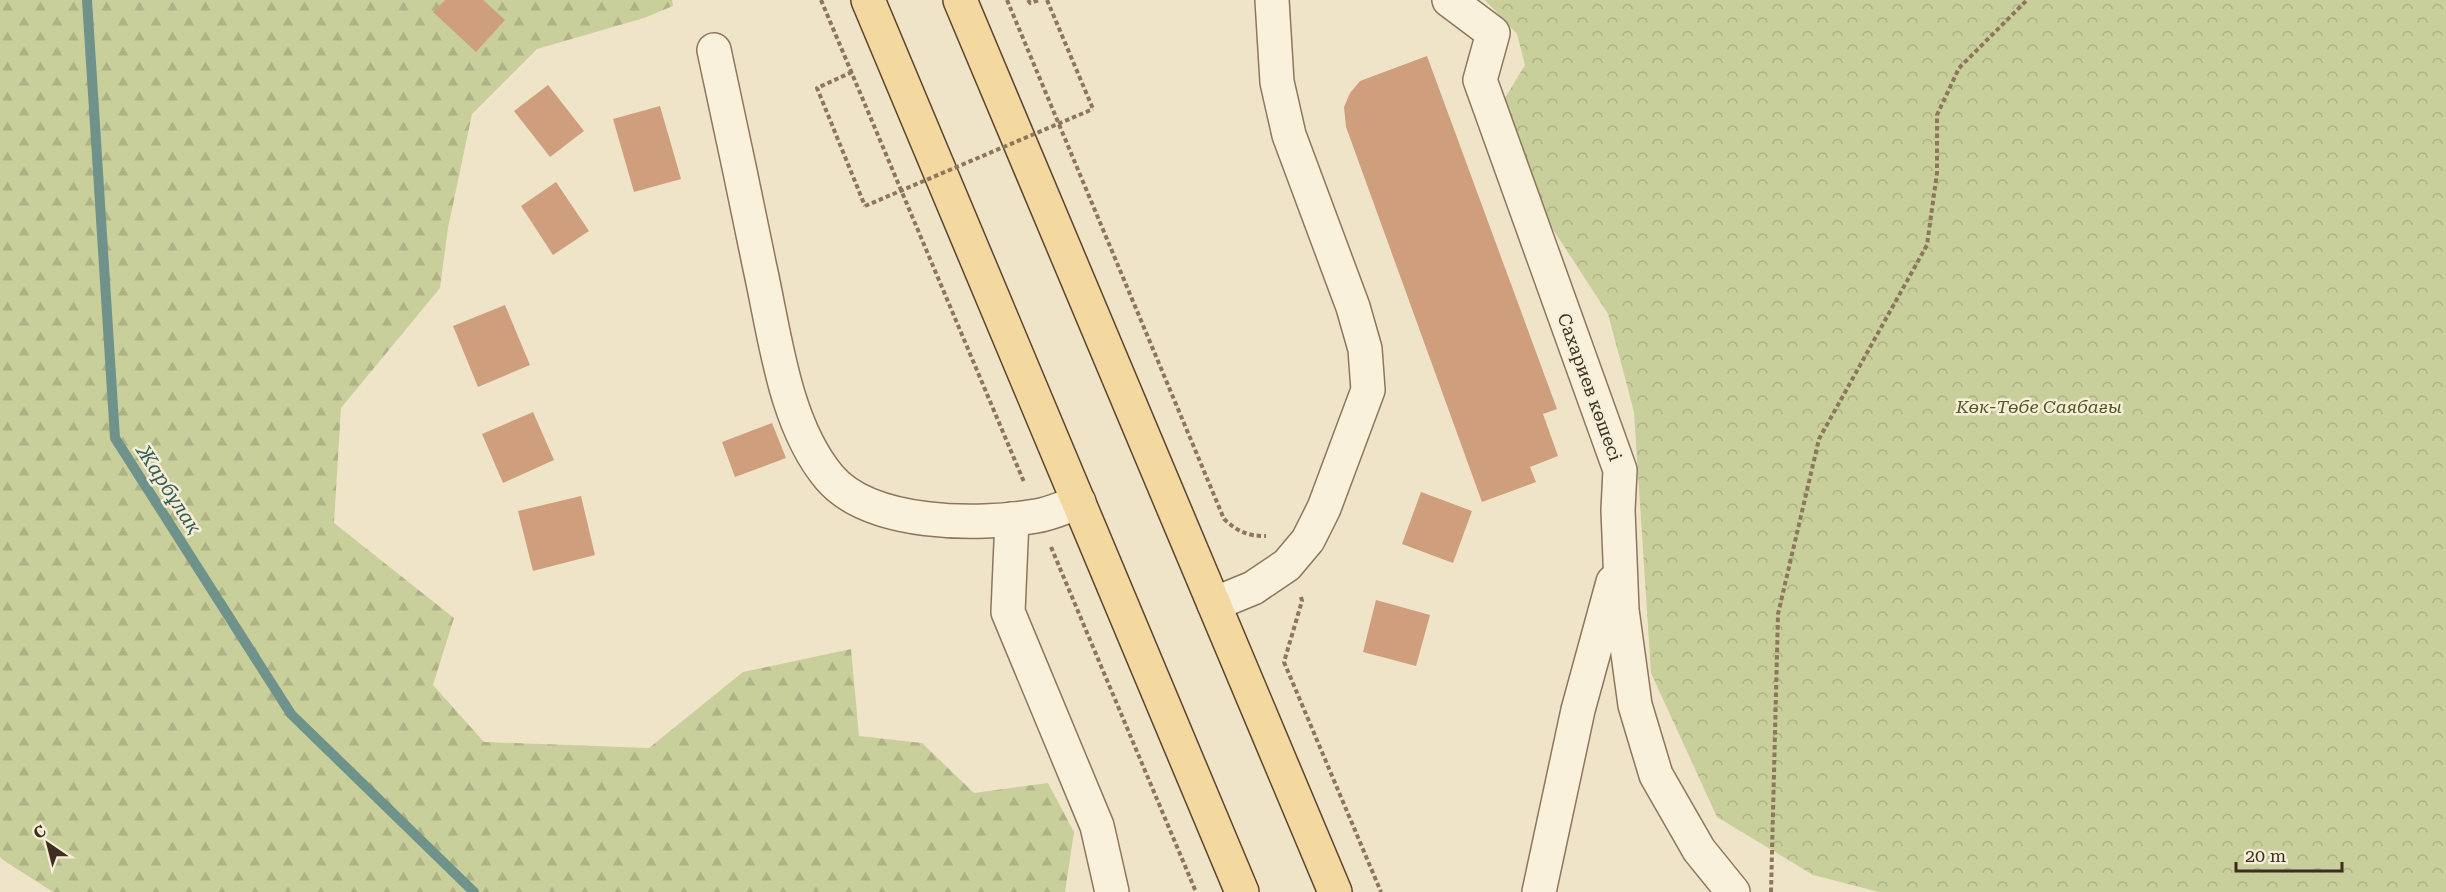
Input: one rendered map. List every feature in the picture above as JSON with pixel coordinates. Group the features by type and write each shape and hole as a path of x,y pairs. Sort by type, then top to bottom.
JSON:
{"main road":[{"path":"868,0 1242,892"},
{"path":"960,0 1335,892"}],"street":[{"path":"1214,604 1253,588 1287,565 1308,540 1324,508 1368,390 1362,338 1289,135 1277,82 1272,0"},
{"name":"Сахариев көшесі","path":"1449,0 1493,33 1480,80 1620,470 1618,510 1622,610 1635,705 1656,775 1699,849 1733,892"},
{"path":"714,50 782,370 797,426 830,478 861,502 900,516 985,521 1025,518 1079,502"},
{"path":"1025,518 1008,612 1097,826 1112,892"},
{"path":"1539,892 1578,710 1620,560"}],"path":[{"path":"821,0 852,72 1025,518 1196,892"},
{"path":"1007,0 1224,519 1236,530 1252,536 1273,536"},
{"path":"1028,0 1030,3 1039,0"},
{"path":"852,72 817,88 865,207 1093,109 1047,0"},
{"path":"1771,892 1778,614 1819,439 1927,245 1936,173 1937,116 1959,68 2027,0"},
{"path":"1302,601 1284,662 1381,892"}],"green space":[{"path":"0,0 672,0 673,6 644,18 537,49 472,114 448,228 440,288 341,408 334,523 454,618 433,685 484,742 649,748 743,672 851,649 859,736 922,743 974,793 1048,783 1074,832 1065,892 53,892 3,860 0,857"},
{"name":"Көк-Төбе Саябағы","path":"1485,0 2446,0 2446,892 1879,892 1813,875 1717,817 1651,673 1634,412 1608,314 1521,180 1507,141 1505,98 1525,65 1517,34"}],"building":[{"path":"445,0 483,0 505,20 476,52 433,12"},
{"path":"1427,56 1557,409 1543,414 1558,456 1530,467 1536,482 1482,502 1346,127 1344,107 1350,93 1360,81"},
{"path":"548,85 584,131 550,157 514,111"},
{"path":"660,106 681,179 634,192 613,119"},
{"path":"556,182 589,231 553,255 521,206"},
{"path":"505,305 530,365 478,387 453,326"},
{"path":"533,412 554,460 503,483 482,434"},
{"path":"772,423 786,458 735,477 722,442"},
{"path":"1421,492 1472,511 1453,563 1402,544"},
{"path":"581,496 595,555 533,571 518,511"},
{"path":"1376,600 1430,615 1416,666 1363,652"}],"waterway":[{"name":"Жарбұлақ","path":"87,0 115,438 291,714 474,892"}]}
